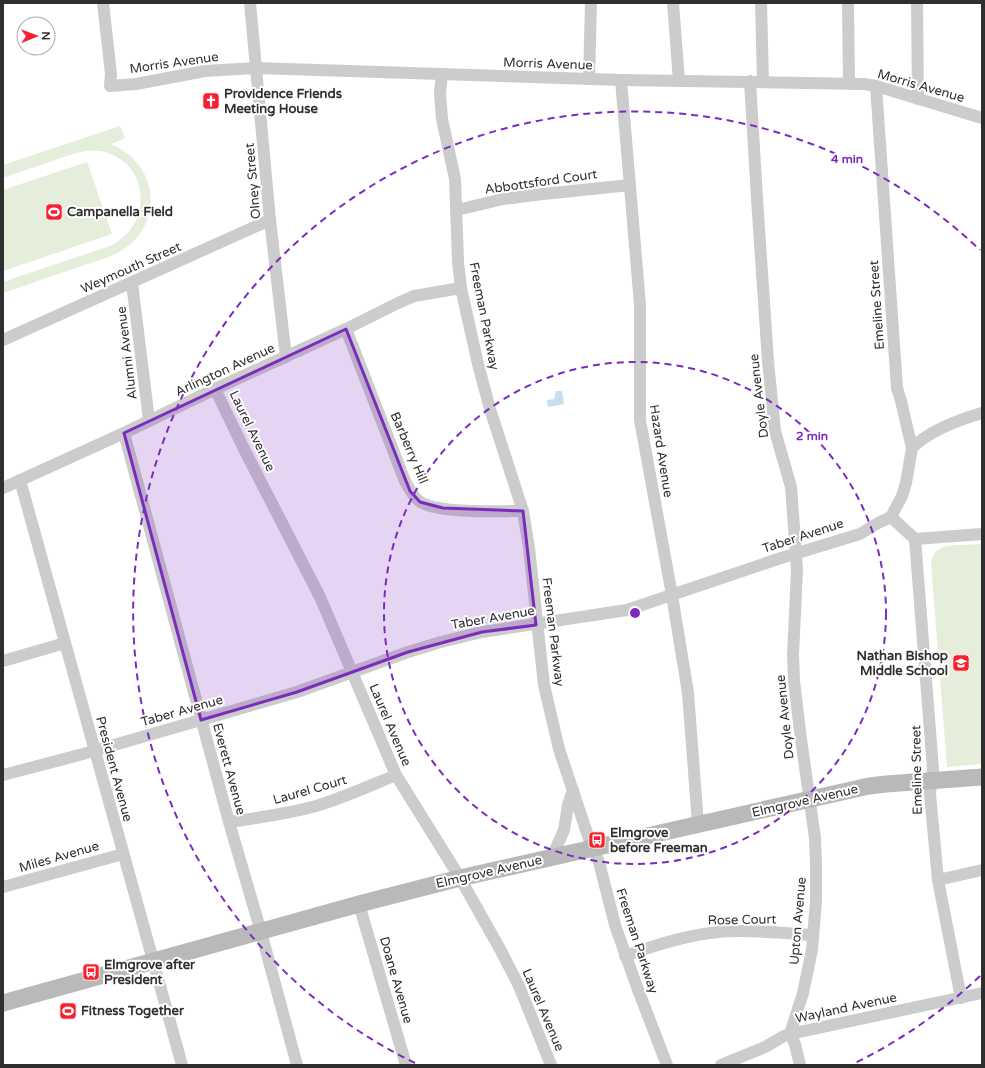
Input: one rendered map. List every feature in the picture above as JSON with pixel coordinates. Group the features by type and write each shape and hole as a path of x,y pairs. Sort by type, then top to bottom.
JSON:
{"street":[{"name":"Morris Avenue","path":"103,3 111,74 110,86 156,81 205,71 256,68 621,80 848,84 876,86 982,118"},
{"name":"Olney Street","path":"250,3 270,220 286,357"},
{"path":"589,79 591,3"},
{"path":"673,3 679,81"},
{"path":"761,3 763,82"},
{"path":"848,3 848,84"},
{"path":"916,3 918,99"},
{"name":"Freeman Parkway","path":"442,74 440,93 442,119 455,179 458,262 462,288 478,364 490,409 523,511 529,548 536,624 544,685 559,749 599,862 615,925 625,956 667,1065"},
{"name":"Hazard Avenue","path":"621,80 640,305 640,420 672,595 688,693 698,824"},
{"name":"Doyle Avenue","path":"750,82 756,199 768,361 775,431 791,487 797,570 793,655 794,680 810,800"},
{"name":"Emeline Street","path":"876,86 897,388 912,448 906,484 891,517"},
{"name":"Abbottsford Court","path":"457,210 503,200 543,194 630,185"},
{"name":"Weymouth Street","path":"3,340 270,220"},
{"name":"Alumni Avenue","path":"132,283 150,420"},
{"name":"Arlington Avenue","path":"3,488 414,296 462,288"},
{"name":"Barberry Hill","path":"346,329 407,486 420,502 460,511 523,511"},
{"name":"Laurel Avenue","path":"215,389 248,458 320,597 396,775 460,878 500,949 519,986 551,1065"},
{"path":"912,448 932,433 961,420 982,413"},
{"name":"Everett Avenue","path":"124,432 201,720 297,1065"},
{"name":"President Avenue","path":"20,480 153,961 177,1064"},
{"path":"891,517 916,539 982,534"},
{"name":"Taber Avenue","path":"3,775 297,692 408,652 441,642 482,632 627,610 860,534 891,517"},
{"name":"Emeline Street","path":"916,539 933,769 930,794 938,880 961,998"},
{"path":"3,661 65,643"},
{"name":"Laurel Court","path":"229,822 279,814 315,806 340,798 396,775"},
{"name":"Elmgrove Avenue","path":"3,1003 359,904 460,878 869,786 982,777"},
{"path":"552,858 564,830 568,805 574,790"},
{"name":"Upton Avenue","path":"790,1034 804,993 812,950 816,900 816,865 815,838 810,800"},
{"name":"Miles Avenue","path":"3,887 123,854"},
{"path":"938,880 982,870"},
{"name":"Doane Avenue","path":"359,904 406,1065"},
{"name":"Rose Court","path":"625,956 661,944 718,932 758,932 813,935"},
{"name":"Wayland Avenue","path":"720,1065 765,1047 790,1034 982,993"},
{"path":"790,1034 795,1044 800,1065"}],"highlighted area":[{"path":"346,329 410,491 420,502 443,508 523,511 536,625 482,632 408,652 297,692 201,720 124,433"}],"green space":[{"path":"120,126 125,138 111,144 128,154 141,168 148,183 151,200 148,216 141,232 129,245 111,256 3,293 3,282 107,247 123,238 133,225 139,211 141,195 137,180 129,167 117,157 100,151 93,150 74,154 3,178 3,165"},
{"name":"Campanella Field","path":"87,162 112,234 3,271 3,190"},
{"name":"Nathan Bishop Middle School","path":"982,544 982,764 947,767 931,563 935,552 944,547"}],"water":[{"path":"556,391 562,391 564,404 548,407 547,400 554,399"}],"place":[{"name":"Providence Friends Meeting House","path":"211,101"},
{"name":"Campanella Field","path":"54,212"},
{"name":"Nathan Bishop Middle School","path":"961,663"},
{"name":"Elmgrove before Freeman","path":"597,840"},
{"name":"Elmgrove after President","path":"91,972"},
{"name":"Fitness Together","path":"68,1011"}]}
